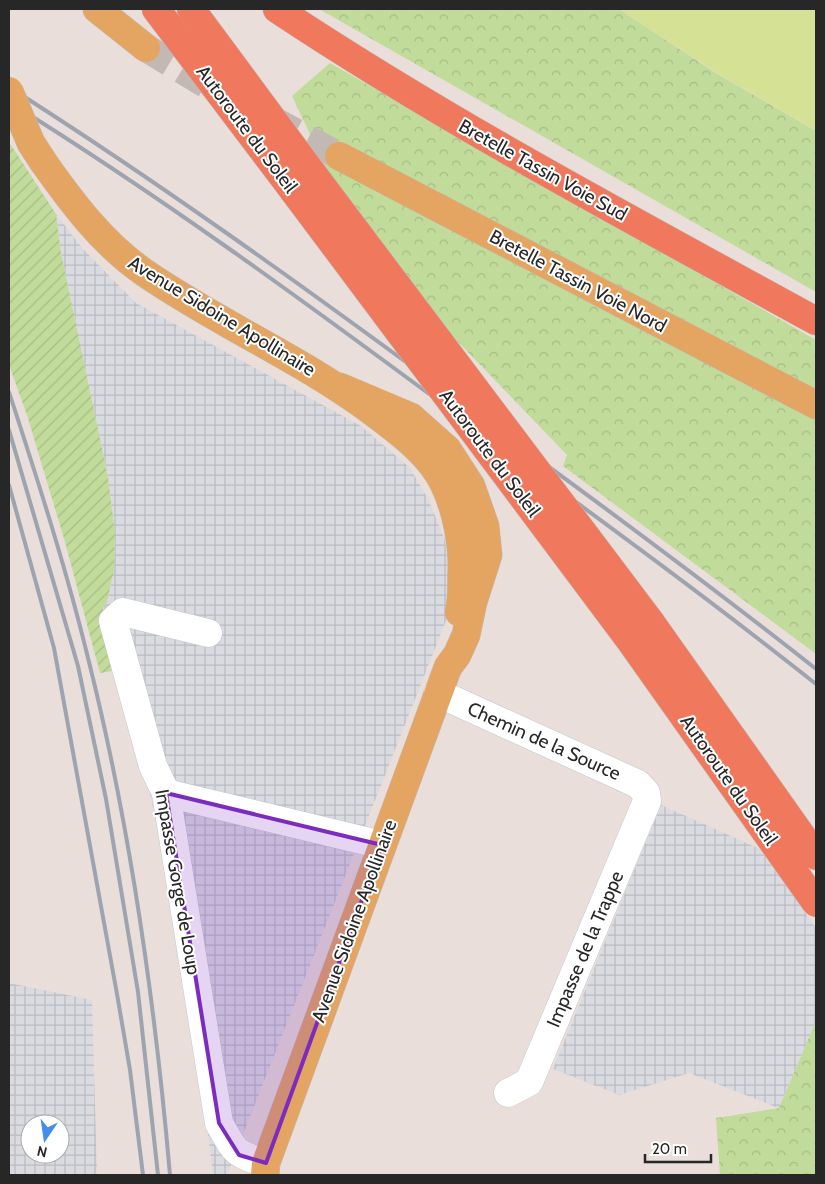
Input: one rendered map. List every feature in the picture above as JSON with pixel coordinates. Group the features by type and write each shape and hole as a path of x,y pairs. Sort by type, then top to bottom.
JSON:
{"highway":[{"name":"Autoroute du Soleil","path":"156,9 303,182 652,624 816,856"},
{"name":"Autoroute du Soleil","path":"191,9 303,182 816,903"},
{"name":"Bretelle Tassin Voie Sud","path":"277,9 406,92 536,168 816,321"}],"main road":[{"path":"97,9 146,48"},
{"name":"Avenue Sidoine Apollinaire","path":"9,91 31,142 44,162 87,220 124,258 171,290 340,387 411,417 446,449 471,486 485,526 488,556 473,602 466,635 458,655 448,667 438,693 265,1169"},
{"name":"Bretelle Tassin Voie Nord","path":"339,156 816,405"}],"street":[{"name":"Impasse Gorge de Loup","path":"208,633 123,612 113,621 153,766 166,793 219,1124 239,1155 265,1169"},
{"name":"Chemin de la Source","path":"438,693 638,784 646,793"},
{"path":"166,793 382,845"},
{"name":"Impasse de la Trappe","path":"508,1094 529,1082 647,801 646,793"}],"highlighted area":[{"path":"166,793 382,845 266,1163 239,1155 219,1123"}],"shaded area":[{"path":"56,214 83,249 136,303 361,426 410,468 428,499 445,540 453,603 227,1175 213,1175 187,957 134,723 103,608 107,602 114,571 115,534 108,477 61,253"},
{"path":"661,805 760,849 816,928 816,1021 779,1108 689,1073 619,1095 553,1069"},
{"path":"9,983 92,1000 97,1175 9,1175"}],"green space":[{"path":"319,9 619,9 716,73 816,131 816,292"},
{"path":"619,9 816,9 816,131 717,73"},
{"path":"330,63 816,340 816,654 563,466 567,455 412,294 407,275 326,168 292,96"},
{"path":"9,142 56,214 61,253 108,477 115,534 114,570 107,602 103,608 119,670 100,673 65,542 27,415 9,365"},
{"path":"816,1021 816,1175 720,1175 716,1118 779,1108"}],"tunnel":[{"path":"146,48 219,92"},
{"path":"271,119 339,156"}],"railway":[{"path":"9,87 121,160 340,314 634,529 816,669"},
{"path":"9,102 175,211 284,288 632,543 816,684"},
{"path":"9,392 62,560 104,725 140,917 157,1046 170,1175"},
{"path":"9,430 78,666 106,799 138,992 158,1175"},
{"path":"9,485 54,648 130,1070 143,1175"}]}
